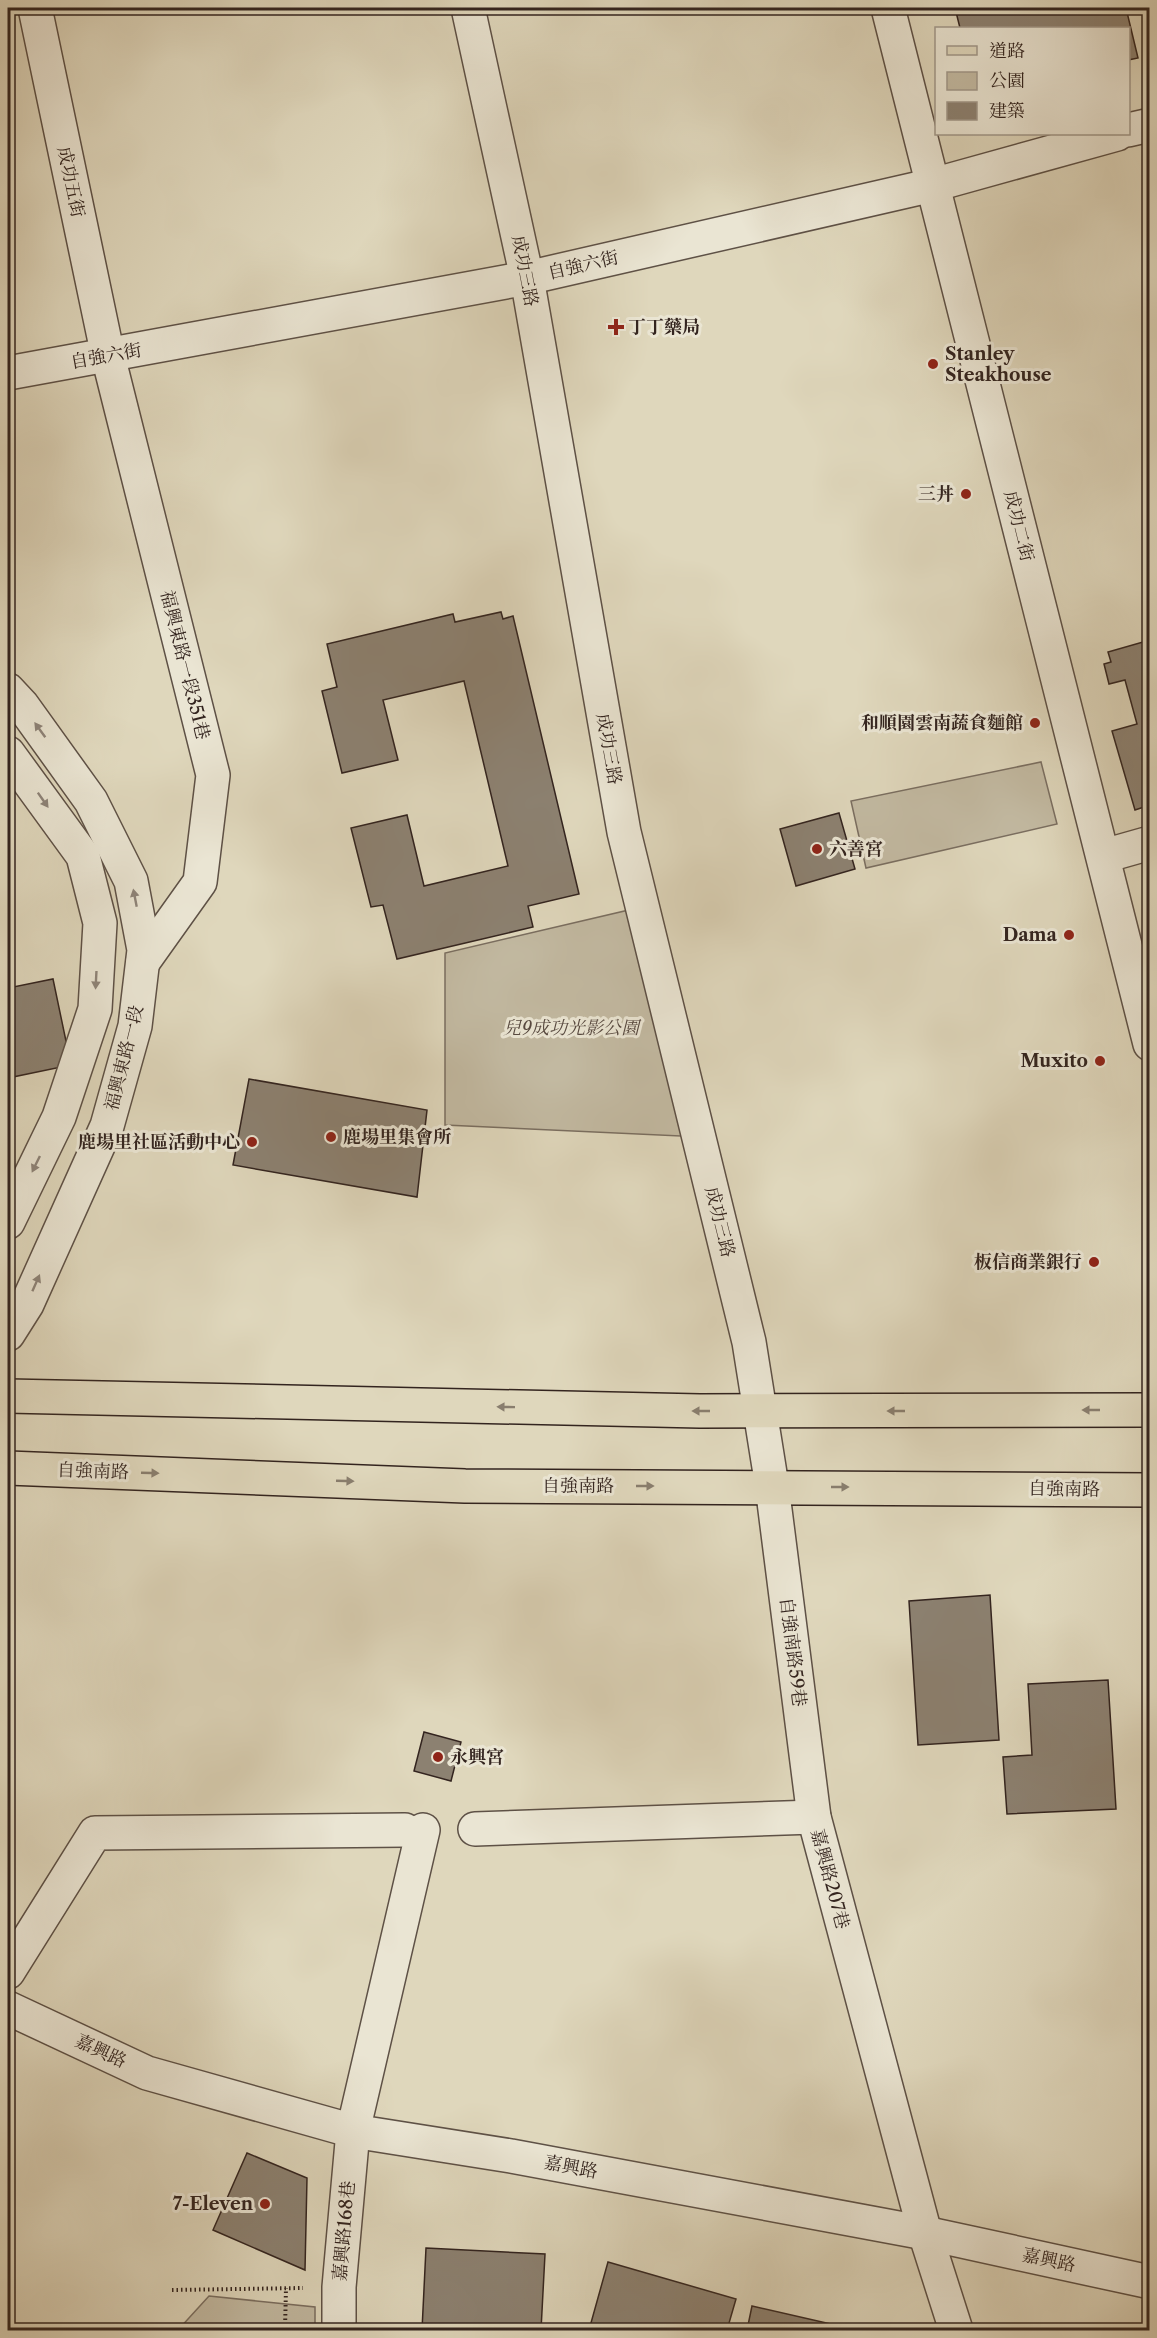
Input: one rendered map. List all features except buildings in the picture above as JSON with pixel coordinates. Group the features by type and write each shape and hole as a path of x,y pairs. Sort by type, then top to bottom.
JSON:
{"main road":[{"path":"8,1396 700,1411 1149,1410"},
{"name":"自強南路","path":"8,1468 465,1486 1149,1490"}],"street":[{"name":"成功五街","path":"35,8 108,356"},
{"name":"成功三路","path":"468,8 527,278 624,832 749,1342 772,1486"},
{"name":"成功二街","path":"888,8 1104,855 1124,947 1149,1044"},
{"path":"1130,130 1149,125"},
{"name":"自強六街","path":"8,374 527,278 933,185 1114,135"},
{"name":"福興東路一段351巷","path":"108,356 213,775 200,882 143,962"},
{"name":"福興東路一段","path":"8,690 22,705 91,801 101,820 131,881 144,950 135,1026 107,1126 27,1304 8,1334"},
{"path":"8,753 83,856 100,923 95,1009 59,1118 8,1222"},
{"path":"1104,855 1149,843"},
{"name":"自強南路59巷","path":"772,1486 814,1817"},
{"name":"嘉興路207巷","path":"475,1829 814,1817 925,2234 956,2331"},
{"name":"嘉興路168巷","path":"8,1972 95,1833 414,1830 354,2131 339,2288 339,2331"},
{"name":"嘉興路","path":"8,2008 147,2073 354,2131 511,2156 925,2234 1149,2282"}],"path":[{"path":"272,2331 285,2330 286,2288"},
{"path":"172,2290 339,2288"}],"green space":[{"path":"1041,762 1057,824 866,868 851,801"},
{"name":"兒9成功光影公園","path":"646,906 702,1137 445,1125 445,953"},
{"path":"209,2296 315,2307 315,2330 178,2330"}],"place":[{"name":"丁丁藥局","path":"616,327"},
{"name":"Stanley Steakhouse","path":"933,364"},
{"name":"三丼","path":"966,494"},
{"name":"和順園雲南蔬食麵館","path":"1035,723"},
{"name":"六善宮","path":"817,849"},
{"name":"Dama","path":"1069,935"},
{"name":"Muxito","path":"1100,1061"},
{"name":"鹿場里集會所","path":"331,1137"},
{"name":"鹿場里社區活動中心","path":"252,1142"},
{"name":"板信商業銀行","path":"1094,1262"},
{"name":"永興宮","path":"438,1757"},
{"name":"7-Eleven","path":"265,2204"}]}
